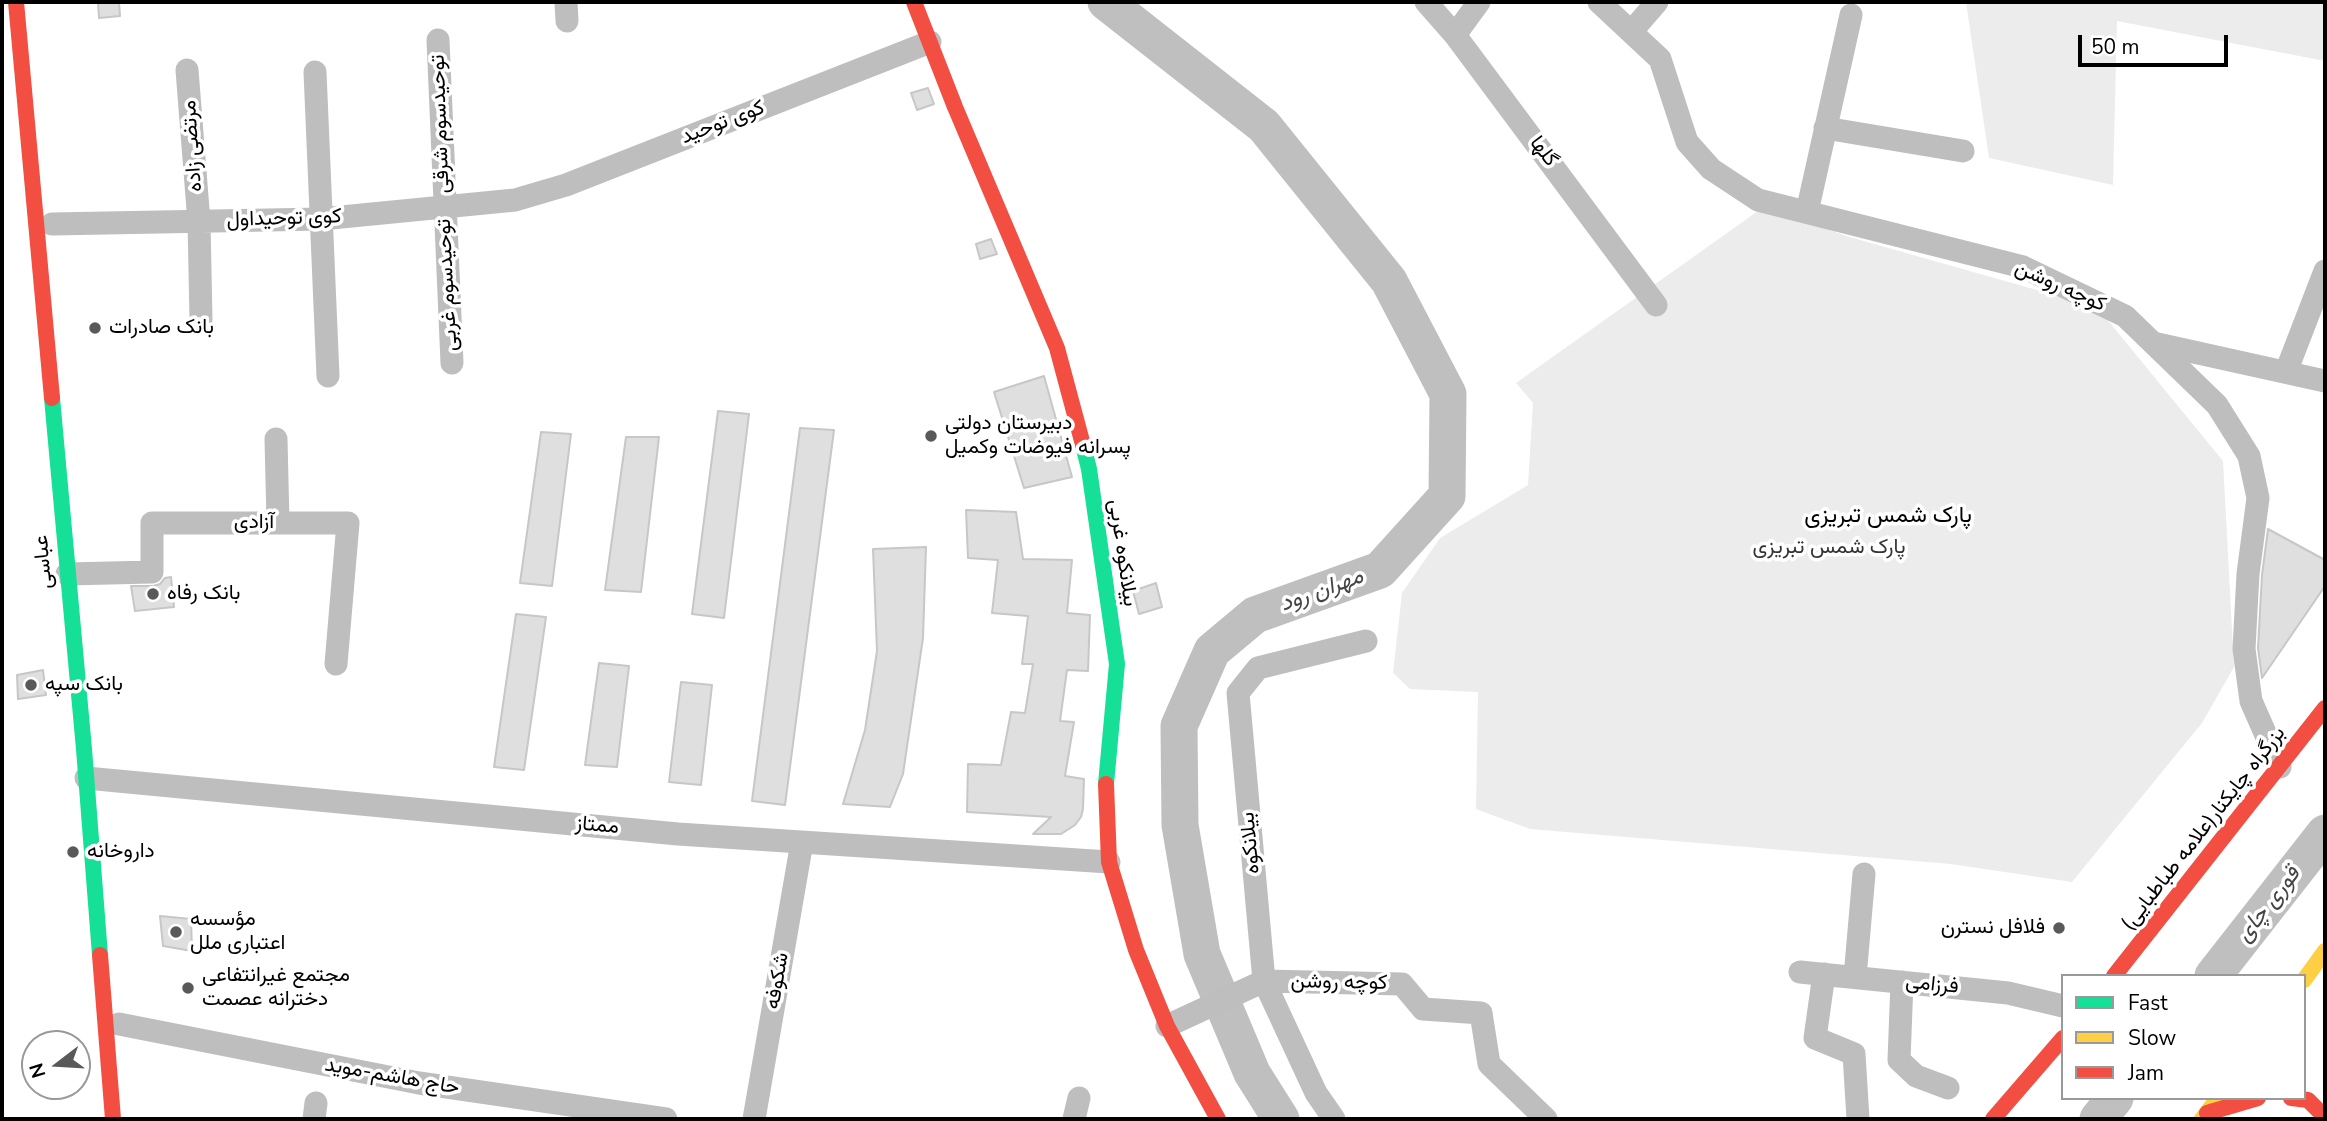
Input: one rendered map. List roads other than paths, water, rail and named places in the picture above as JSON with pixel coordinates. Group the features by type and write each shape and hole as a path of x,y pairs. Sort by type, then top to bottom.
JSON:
{"main road":[{"name":"عباسى","path":"16,2 127,1119"},
{"name":"بیلانکوه غربی","path":"914,2 1057,348 1089,469 1117,664 1105,796 1109,862 1136,950 1167,1026 1218,1119"},
{"name":"عباسى","path":"50,198 74,574"},
{"name":"بزرگراه چایکنار(علامه طباطبایی)","path":"2116,974 2325,708"},
{"name":"عباسى","path":"92,779 114,1119"},
{"path":"2306,977 2325,951"},
{"path":"1993,1119 2061,1040"},
{"path":"95,1119 111,1090"},
{"path":"2204,1116 2216,1100"},
{"path":"2204,1116 2252,1100"},
{"path":"2306,1100 2325,1117"}],"street":[{"name":"گلها","path":"1426,2 1455,35 1656,305"},
{"path":"1455,35 1479,2"},
{"name":"کوچه روشن","path":"1599,2 1660,59 1687,142 1711,169 1758,200 2023,267 2125,316 2217,405 2249,456 2258,498 2248,574 2244,649 2251,701 2280,767"},
{"path":"1631,32 1657,2"},
{"path":"1807,212 1851,15"},
{"name":"توحیدسوم شرقی","path":"438,40 445,208"},
{"name":"کوی توحید","path":"514,200 566,185 930,42"},
{"name":"مرتضی زاده","path":"187,70 198,222 201,320"},
{"path":"315,72 328,376"},
{"path":"1825,128 1964,151"},
{"name":"کوی توحیداول","path":"52,224 321,219 514,200"},
{"name":"توحیدسوم غربی","path":"445,208 452,363"},
{"path":"2286,372 2325,271"},
{"path":"2153,342 2325,381"},
{"path":"276,439 278,523"},
{"name":"آزادی","path":"74,574 152,572 152,523 348,523 336,664"},
{"name":"بیلانکوه","path":"1334,1119 1315,1093 1264,981 1238,694 1258,668 1366,641"},
{"name":"ممتاز","path":"92,779 678,834 1109,862"},
{"name":"شکوفه","path":"754,1119 802,842"},
{"path":"1855,977 1864,874"},
{"name":"فرزامی","path":"1800,972 2008,993 2061,1006"},
{"path":"1824,974 1815,1038 1854,1054 1858,1119"},
{"path":"1167,1026 1264,981"},
{"name":"کوچه روشن","path":"1264,981 1402,984 1423,1009 1481,1013 1489,1064 1546,1119"},
{"path":"1902,982 1899,1060 1916,1076 1948,1088"},
{"name":"حاج هاشم-موید","path":"119,1024 419,1083 666,1119"}],"waterway":[{"name":"مهران رود","path":"1106,2 1264,126 1389,281 1448,394 1447,496 1380,570 1255,615 1212,651 1179,726 1180,825 1202,954 1252,1073 1281,1119"},
{"name":"قوری چای","path":"2215,974 2325,833"},
{"name":"قوری چای","path":"2098,1119 2113,1100"}],"place":[{"name":"بانک صادرات","path":"95,328"},
{"name":"دبیرستان دولتی پسرانه فیوضات وکمیل","path":"931,436"},
{"name":"بانک رفاه","path":"153,594"},
{"name":"بانک سپه","path":"31,685"},
{"name":"داروخانه","path":"73,852"},
{"name":"فلافل نسترن","path":"2059,928"},
{"name":"مؤسسه اعتباری ملل","path":"176,932"},
{"name":"مجتمع غیرانتفاعی دخترانه عصمت","path":"188,988"}],"district":[{"name":"پارک شمس تبریزی","path":"1888,516"}]}
